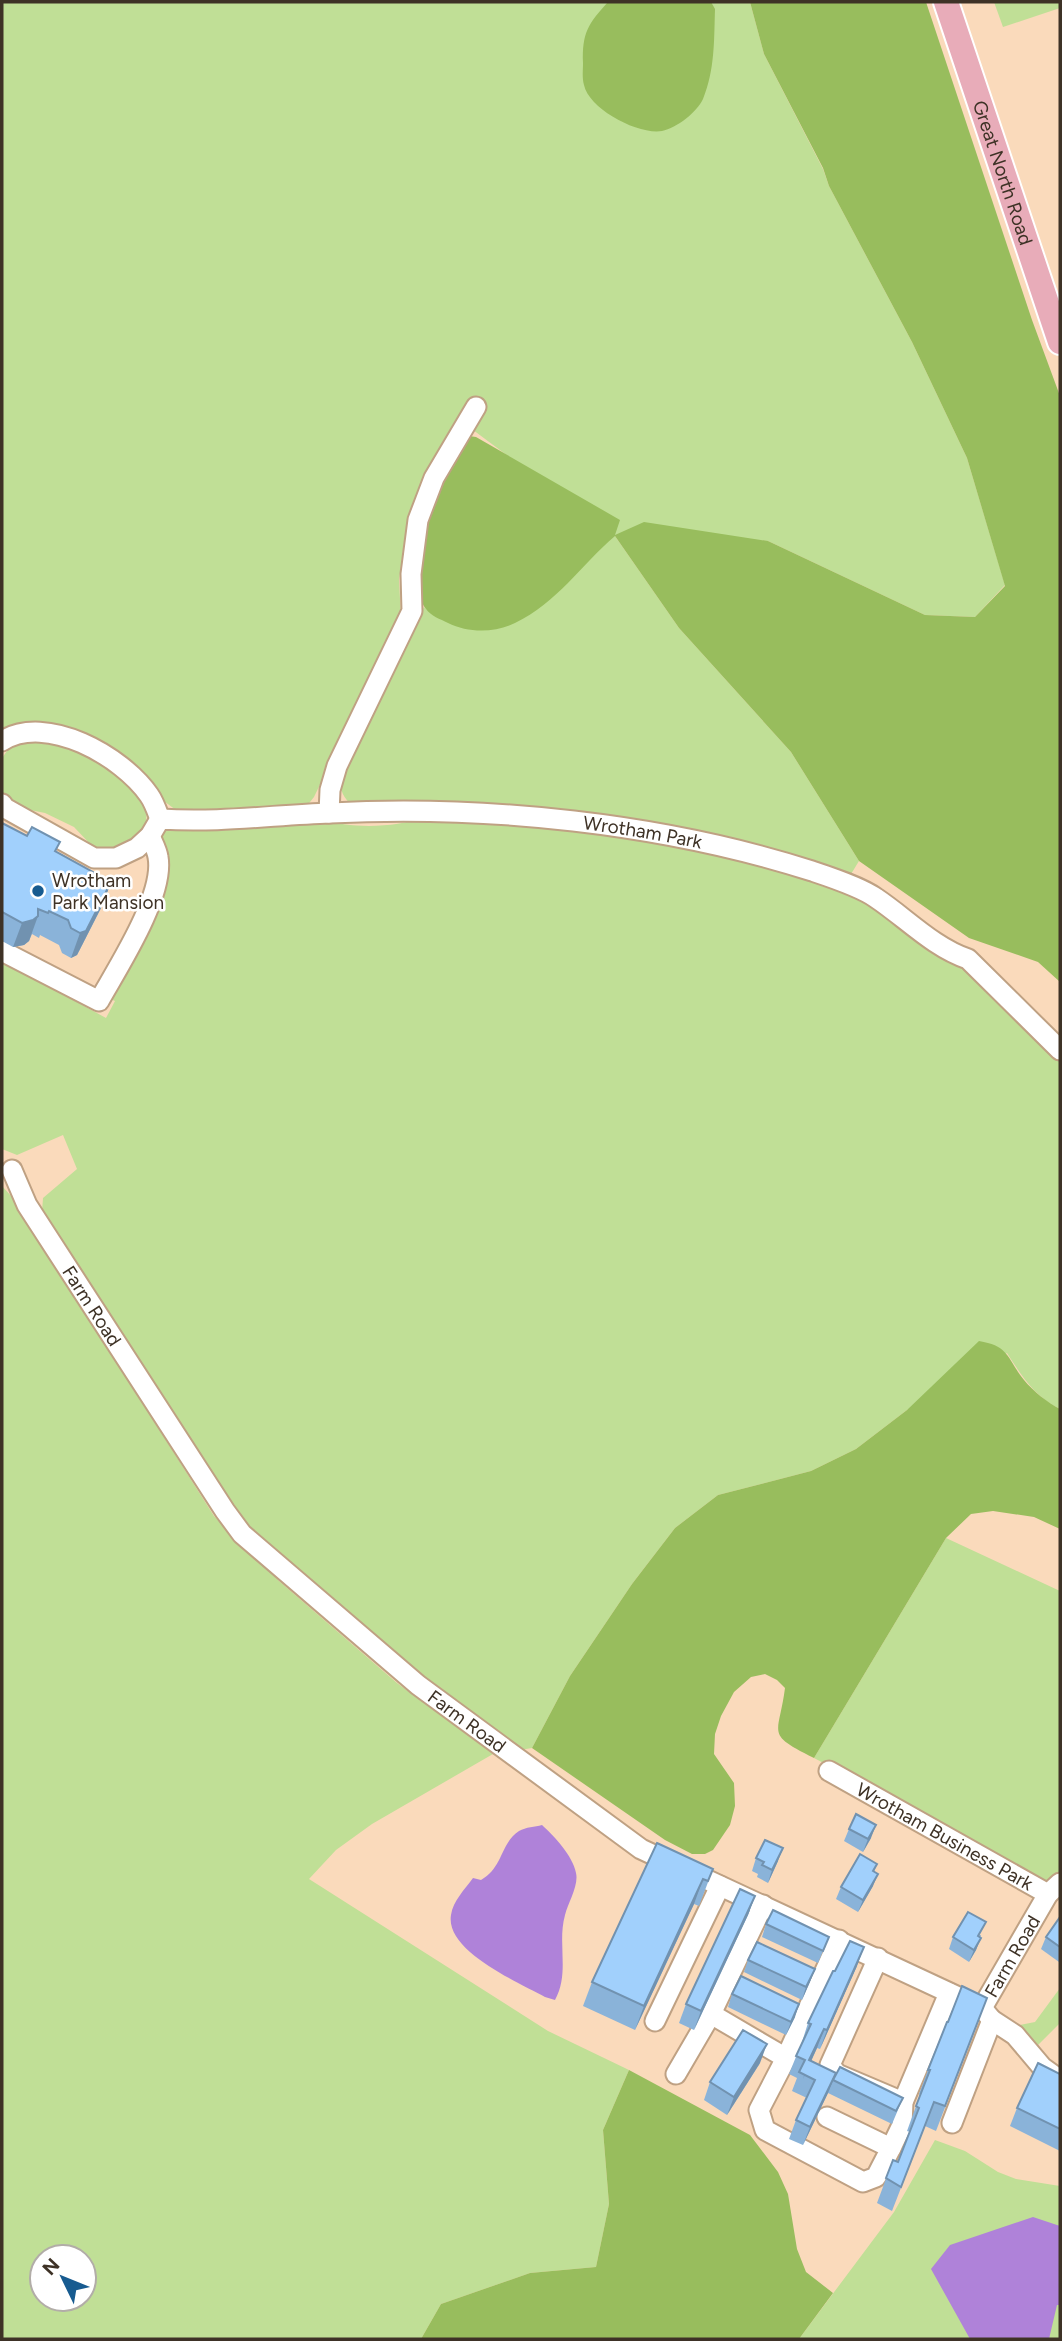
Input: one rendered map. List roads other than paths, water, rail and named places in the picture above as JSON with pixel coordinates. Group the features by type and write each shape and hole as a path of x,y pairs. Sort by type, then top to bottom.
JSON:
{"main road":[{"name":"Great North Road","path":"946,2 1060,342"}],"lane":[{"path":"329,813 330,790 337,766 412,611 411,573 418,520 433,478 476,407"},
{"path":"2,741 26,731 53,734 90,747 125,771 149,795 158,857 156,889 127,951 99,1001 2,951"},
{"path":"2,804 94,858 116,858 137,848 155,828"},
{"name":"Wrotham Park","path":"155,828 329,813 447,813 573,820 715,845 814,871 874,896 895,914 955,955 968,959 1060,1049"},
{"name":"Farm Road","path":"12,1170 27,1205 242,1534 418,1685 641,1849 878,1958 987,2014 1054,1889"},
{"name":"Wrotham Business Park","path":"829,1771 1054,1889"},
{"path":"655,2021 720,1886"},
{"path":"677,2074 711,2014 763,1905"},
{"path":"839,1940 786,2058 759,2110 765,2130 863,2182 876,2177 902,2125 903,2102 949,1993"},
{"path":"878,1958 830,2065 837,2074 903,2102"},
{"path":"711,2014 786,2058"},
{"path":"952,2123 987,2014 1015,2035 1042,2067 1060,2080"},
{"path":"827,2117 891,2148"}],"place":[{"name":"Wrotham Park Mansion","path":"38,891"}]}
